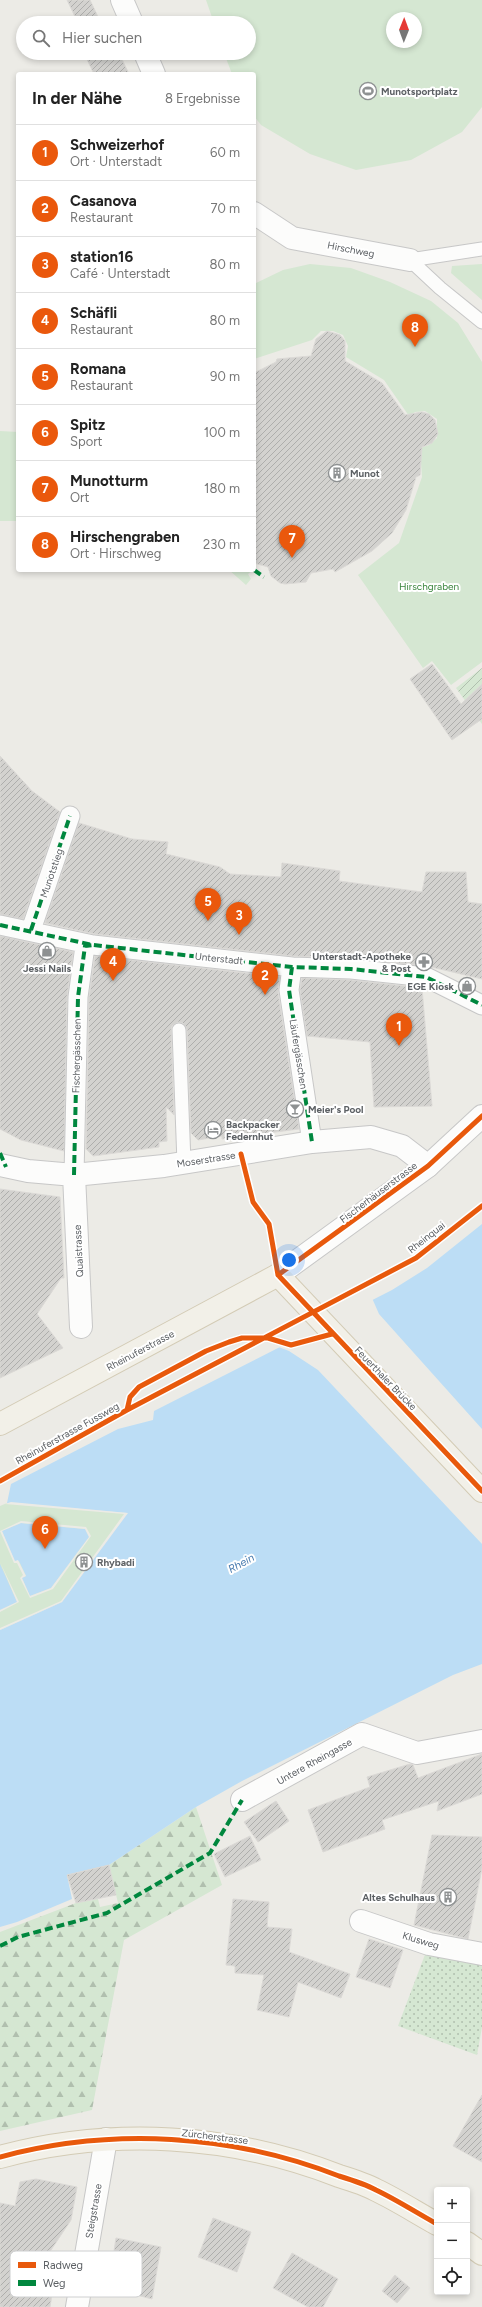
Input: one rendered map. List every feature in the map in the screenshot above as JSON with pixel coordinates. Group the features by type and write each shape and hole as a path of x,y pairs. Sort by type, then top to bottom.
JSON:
{"main road":[{"name":"Feuerthaler Brücke","path":"278,1275 482,1491"},
{"name":"Rheinuferstrasse","path":"0,1424 278,1275"},
{"name":"Zürcherstrasse","path":"0,2157 26,2150 106,2139 162,2139 233,2145 306,2162 375,2190 435,2223"},
{"path":"470,2245 482,2254"}],"street":[{"path":"122,0 129,16"},
{"path":"148,60 153,72"},
{"name":"Hirschweg","path":"256,214 292,238 410,260"},
{"name":"Munotstieg","path":"31,930 70,816"},
{"name":"Unterstadt","path":"0,925 31,930 93,945 292,966 351,969 426,977 482,1005"},
{"name":"Fischergässchen","path":"74,1176 78,997 85,946 93,945"},
{"name":"Läufergässchen","path":"292,966 289,990 312,1142"},
{"name":"Fischerhäuserstrasse","path":"278,1275 428,1166 482,1116"},
{"name":"Moserstrasse","path":"2,1162 74,1176 184,1163 312,1142 371,1137 402,1146 428,1166"},
{"name":"Quaistrasse","path":"74,1176 81,1327"},
{"name":"Untere Rheingasse","path":"242,1800 362,1734 417,1753 482,1741"},
{"name":"Klusweg","path":"361,1921 429,1944 482,1954"},
{"name":"Steigstrasse","path":"87,2251 106,2139"},
{"name":"Steigstrasse","path":"77,2307 79,2297"}],"lane":[{"name":"Hirschweg","path":"410,260 482,249"},
{"path":"410,260 440,288 482,322"},
{"path":"179,1030 184,1163"}],"green space":[{"name":"Munotsportplatz","path":"206,0 482,0 482,107 462,132 411,160 356,170 310,154 261,125 256,119 256,72 231,72 227,60 256,60 256,16 212,16"},
{"name":"Hirschgraben","path":"310,264 351,268 390,282 431,301 458,323 482,362 482,662 451,685 432,661 423,668 358,575 399,543 422,477 420,448 429,445 437,438 437,419 425,411 415,412 409,416 384,380 346,357 348,346 343,335 333,331 321,331 312,340 256,358 256,283 283,270"},
{"path":"482,264 482,300 451,273 452,266"},
{"path":"0,431 16,432 16,521 0,521"},
{"path":"231,572 250,572 248,574 251,579 246,585"},
{"path":"482,668 482,724 456,688"},
{"path":"7,1503 128,1513 62,1602 0,1630 0,1506"},
{"path":"196,1807 222,1885 124,1940 92,2110 0,2131 0,1932 76,1903 98,1899 100,1907 118,1903 109,1865"},
{"path":"429,1944 482,1954 482,2027 477,2055 398,2026"}],"water":[{"name":"Rhein","path":"482,1224 482,1664 453,1675 242,1781 196,1807 109,1865 67,1875 72,1899 17,1922 0,1927 0,1630 62,1602 127,1513 7,1503 11,1484 118,1429 153,1420 154,1411 392,1290 427,1268"},
{"path":"21,1523 85,1529 89,1537 51,1588 30,1596 22,1578 26,1576 19,1561 15,1562 2,1531"},
{"path":"0,1564 17,1602 0,1610"}],"pier":[{"path":"372,1298 379,1314 482,1429 482,1544 318,1370 289,1351 276,1346"},
{"path":"11,1502 128,1513 62,1602 0,1630 0,1628 61,1601 124,1514 5,1504"},
{"path":"21,1521 86,1527 91,1536 53,1589 30,1598 20,1578 23,1575 17,1563 14,1563 0,1531","holes":["21,1523 85,1529 89,1537 51,1588 30,1596 22,1578 26,1576 18,1560 15,1561 2,1531"]},
{"path":"0,1562 19,1602 0,1612 0,1610 17,1602"}],"building":[{"path":"67,0 90,0 98,16 75,16"},
{"path":"87,60 122,60 128,72 93,72"},
{"name":"Munot","path":"327,331 340,335 345,341 345,361 382,383 405,415 422,412 429,414 435,420 438,434 432,443 422,447 420,475 416,477 406,510 392,533 372,551 335,572 333,569 311,573 306,582 285,584 280,583 271,576 268,567 256,564 256,372 276,362 277,359 311,356 316,339"},
{"path":"432,664 461,704 482,684 482,719 452,740 410,679"},
{"path":"0,756 32,791 60,812 23,919 0,914"},
{"path":"79,823 132,839 168,842 166,854 220,867 230,874 281,877 282,863 340,871 339,881 422,892 426,872 466,872 468,902 482,904 482,979 427,966 352,958 293,956 95,934 45,923"},
{"path":"0,936 73,952 67,997 64,1151 21,1140 0,1129"},
{"path":"95,956 280,977 278,992 299,1129 222,1139 222,1136 198,1140 191,1133 187,1029 183,1023 178,1022 172,1026 171,1030 174,1115 166,1107 167,1141 159,1142 159,1147 93,1156 86,1149 89,998"},
{"path":"302,978 350,980 422,988 432,1106 374,1107 370,1042 307,1036 300,990"},
{"path":"0,1189 60,1197 64,1278 61,1278 37,1314 63,1348 0,1378"},
{"path":"482,1754 482,1794 437,1811 439,1801 382,1820 385,1829 323,1852 308,1810 370,1787 367,1777 410,1764 413,1765 418,1778"},
{"path":"276,1801 289,1821 258,1842 244,1822"},
{"name":"Altes Schulhaus","path":"432,1835 482,1837 482,1868 468,1939 414,1925"},
{"path":"250,1836 261,1860 225,1877 214,1854"},
{"path":"109,1865 116,1895 76,1903 67,1875"},
{"path":"233,1899 269,1902 267,1927 292,1929 289,1952 350,1974 341,1998 298,1982 289,2017 257,2010 264,1975 235,1973 235,1966 226,1965"},
{"path":"369,1939 403,1950 390,1988 356,1977"},
{"path":"482,2095 482,2162 453,2146"},
{"path":"36,2179 77,2187 71,2220 50,2251 10,2251 10,2297 52,2297 50,2307 0,2307 0,2203 15,2206 20,2182"},
{"path":"213,2218 251,2232 237,2272 198,2257"},
{"path":"116,2238 161,2247 152,2299 142,2296 142,2251 114,2251"},
{"path":"292,2253 338,2279 323,2307 308,2307 273,2288"},
{"path":"395,2275 410,2288 397,2303 382,2291"}],"marked path":[{"path":"256,571 264,577"},
{"path":"31,930 70,816"},
{"path":"0,925 93,945 292,967 351,969 426,977 482,1005"},
{"path":"74,1175 78,997 85,946 93,945"},
{"path":"292,967 289,990 312,1142"},
{"path":"0,1153 6,1167"},
{"path":"0,1946 18,1937 107,1913 210,1853 242,1800"}],"cycle path":[{"path":"278,1275 428,1166 482,1116"},
{"path":"241,1154 253,1202 269,1224 278,1275"},
{"name":"Rheinquai","path":"0,1481 127,1410 416,1258 482,1206"},
{"path":"278,1275 482,1491"},
{"name":"Rheinuferstrasse Fussweg","path":"127,1410 130,1397 139,1387 206,1351 229,1342 242,1338 268,1338 291,1345 332,1334"},
{"path":"0,2157 42,2147 85,2141 128,2139 171,2140 214,2144 257,2151 298,2162 358,2182 392,2198 435,2223"}],"place":[{"name":"Munotsportplatz","path":"368,91"},
{"name":"Hirschengraben","path":"415,347"},
{"name":"Munot","path":"337,473"},
{"name":"Munotturm","path":"292,558"},
{"name":"Romana","path":"208,921"},
{"name":"station16","path":"239,935"},
{"name":"Jessi Nails","path":"47,951"},
{"name":"Unterstadt-Apotheke & Post","path":"424,962"},
{"name":"Schäfli","path":"113,981"},
{"name":"EGE Kiosk","path":"467,986"},
{"name":"Casanova","path":"265,995"},
{"name":"Schweizerhof","path":"399,1046"},
{"name":"Meier's Pool","path":"295,1109"},
{"name":"Backpacker Federnhut","path":"213,1130"},
{"name":"Spitz","path":"45,1549"},
{"name":"Rhybadi","path":"84,1562"},
{"name":"Altes Schulhaus","path":"448,1897"}]}
